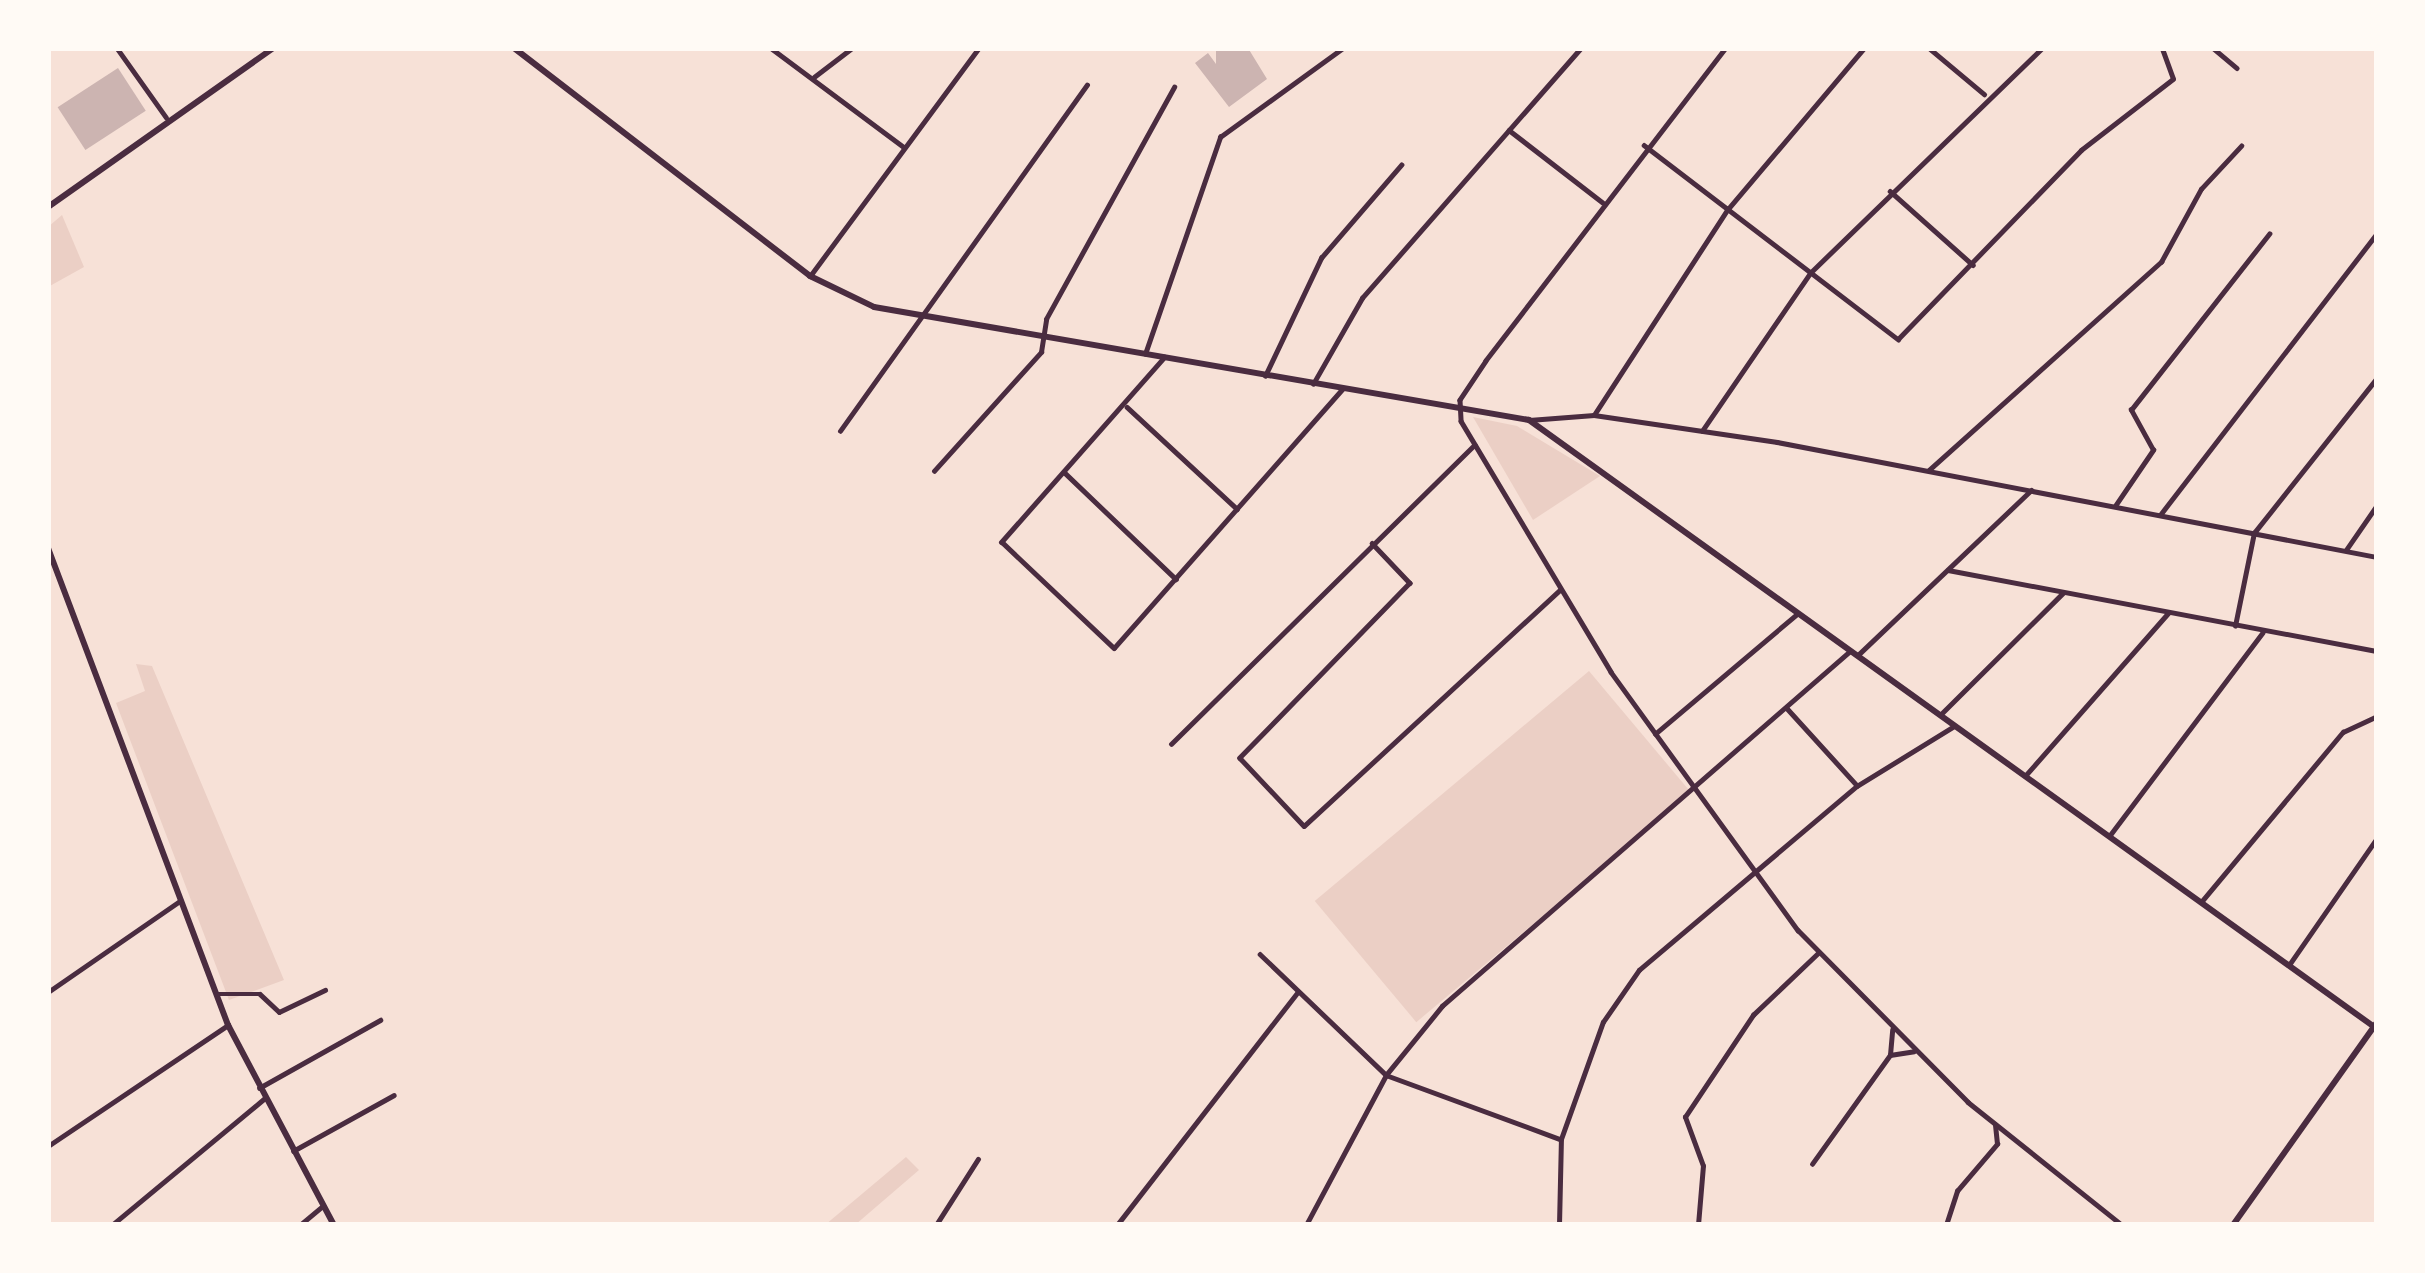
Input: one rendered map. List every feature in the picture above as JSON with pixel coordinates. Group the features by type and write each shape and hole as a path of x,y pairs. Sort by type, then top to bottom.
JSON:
{"main road":[{"path":"48,208 166,117 273,48"},
{"path":"514,48 810,276 874,307 1529,420 2376,1026 2234,1225"},
{"path":"48,548 228,1025 334,1225"}],"street":[{"path":"771,48 904,147"},
{"path":"813,78 853,48"},
{"path":"810,276 980,48"},
{"path":"1145,353 1220,137 1343,48"},
{"path":"1313,384 1338,329 1581,48"},
{"path":"1726,48 1602,202 1459,408 1560,590 1692,794 1753,873 1818,953 1914,1052 2011,1139 2122,1225"},
{"path":"1594,415 1727,209 1864,48"},
{"path":"1929,48 1984,94"},
{"path":"1702,431 1810,272 1984,94 2042,48"},
{"path":"1644,146 1898,339 2080,151 2173,79 2162,48"},
{"path":"2213,48 2236,68"},
{"path":"122,49 166,117"},
{"path":"840,431 930,317 1087,85"},
{"path":"934,471 1045,336 1174,87"},
{"path":"1509,130 1602,202"},
{"path":"1929,470 2161,262 2201,188 2242,146"},
{"path":"1265,376 1312,272 1401,165"},
{"path":"1890,191 1973,265"},
{"path":"2115,506 2152,450 2131,410 2269,235"},
{"path":"2160,515 2376,235"},
{"path":"1165,357 1127,406 1002,542 1114,648 1343,388"},
{"path":"2235,626 2254,533 2377,378"},
{"path":"1127,406 1238,509"},
{"path":"1529,420 1594,415 1702,431 2377,557"},
{"path":"1171,744 1475,444"},
{"path":"1064,472 1176,579"},
{"path":"1306,1225 1386,1075 1442,1006 1855,652 2030,490"},
{"path":"2345,551 2377,505"},
{"path":"1372,543 1410,583 1240,758 1304,826 1560,590"},
{"path":"1948,570 2377,651"},
{"path":"1941,714 2063,592"},
{"path":"1655,734 1799,613"},
{"path":"2025,776 2168,614"},
{"path":"2110,835 2264,631"},
{"path":"1786,708 1857,786"},
{"path":"2203,901 2343,732 2377,716"},
{"path":"1559,1225 1561,1139 1603,1022 1639,970 1857,786 1955,725"},
{"path":"2289,965 2377,838"},
{"path":"48,992 180,901"},
{"path":"1698,1225 1703,1166 1685,1117 1754,1015 1818,953"},
{"path":"1260,954 1386,1075 1561,1139"},
{"path":"216,994 260,994 279,1012 325,991"},
{"path":"1118,1225 1298,992"},
{"path":"259,1088 380,1020"},
{"path":"48,1146 228,1025"},
{"path":"1812,1164 1890,1054 1892,1030"},
{"path":"1890,1054 1914,1052"},
{"path":"293,1151 394,1095"},
{"path":"112,1225 264,1099"},
{"path":"1995,1125 1997,1144"},
{"path":"1946,1225 1957,1191 1997,1144 2011,1139"},
{"path":"936,1225 978,1159"},
{"path":"300,1225 323,1206"}],"shaded area":[{"path":"62,215 84,267 48,287 48,227"},
{"path":"1473,417 1517,426 1600,476 1533,520"},
{"path":"136,664 152,666 284,980 229,1000 116,703 145,691"},
{"path":"1589,671 1691,792 1416,1022 1315,901"},
{"path":"906,1157 919,1170 855,1225 825,1225"}],"building":[{"path":"1216,48 1248,48 1267,79 1229,107 1195,63 1208,53 1216,64"},
{"path":"118,68 146,111 85,150 58,107"}]}
